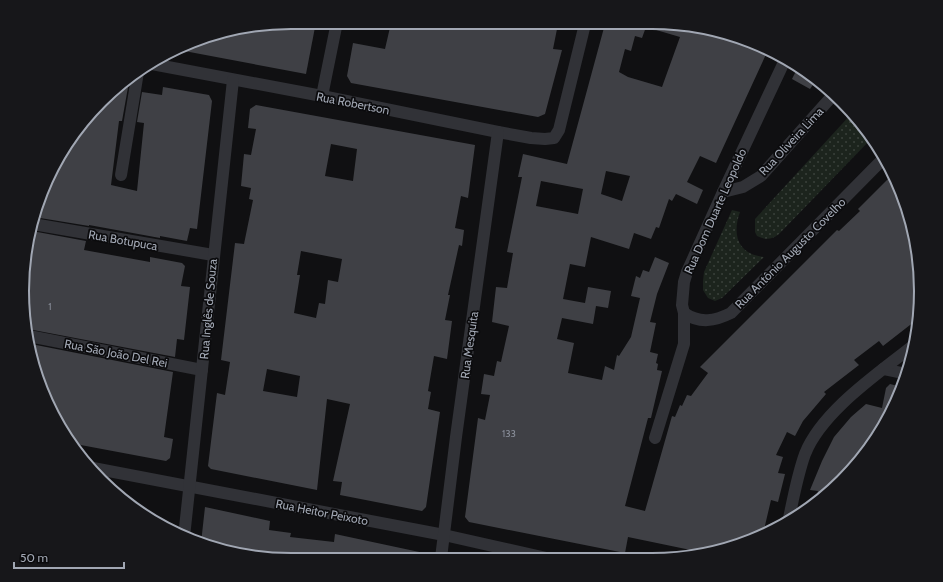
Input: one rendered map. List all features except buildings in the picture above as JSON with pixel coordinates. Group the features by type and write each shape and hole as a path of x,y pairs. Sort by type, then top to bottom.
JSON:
{"street":[{"path":"322,96 336,29"},
{"name":"Rua Robertson","path":"161,64 233,80 322,96 498,132 545,139 554,138 559,130 584,29"},
{"name":"Rua Dom Duarte Leopoldo","path":"655,438 682,355 684,344 684,313 682,305 687,272 783,64"},
{"path":"121,175 137,79"},
{"name":"Rua Inglês de Souza","path":"185,530 233,80"},
{"name":"Rua Oliveira Lima","path":"723,192 743,187 761,176 830,99"},
{"name":"Rua Mesquita","path":"442,553 498,132"},
{"name":"Rua Antônio Augusto Covelho","path":"684,313 701,321 721,318 731,313 880,162"},
{"name":"Rua Botupuca","path":"38,225 213,256"},
{"name":"Rua São João Del Rei","path":"33,337 202,370"},
{"path":"790,514 798,475 806,453 817,433 837,408 907,349"},
{"path":"883,369 901,373"},
{"name":"Rua Heitor Peixoto","path":"99,469 444,535 524,553"}],"shaded area":[{"path":"848,117 868,142 779,234 768,239 757,236 755,232 755,219"},
{"path":"732,210 740,212 737,235 742,247 748,252 764,257 722,298 715,301 708,298 703,290 704,272"}]}
